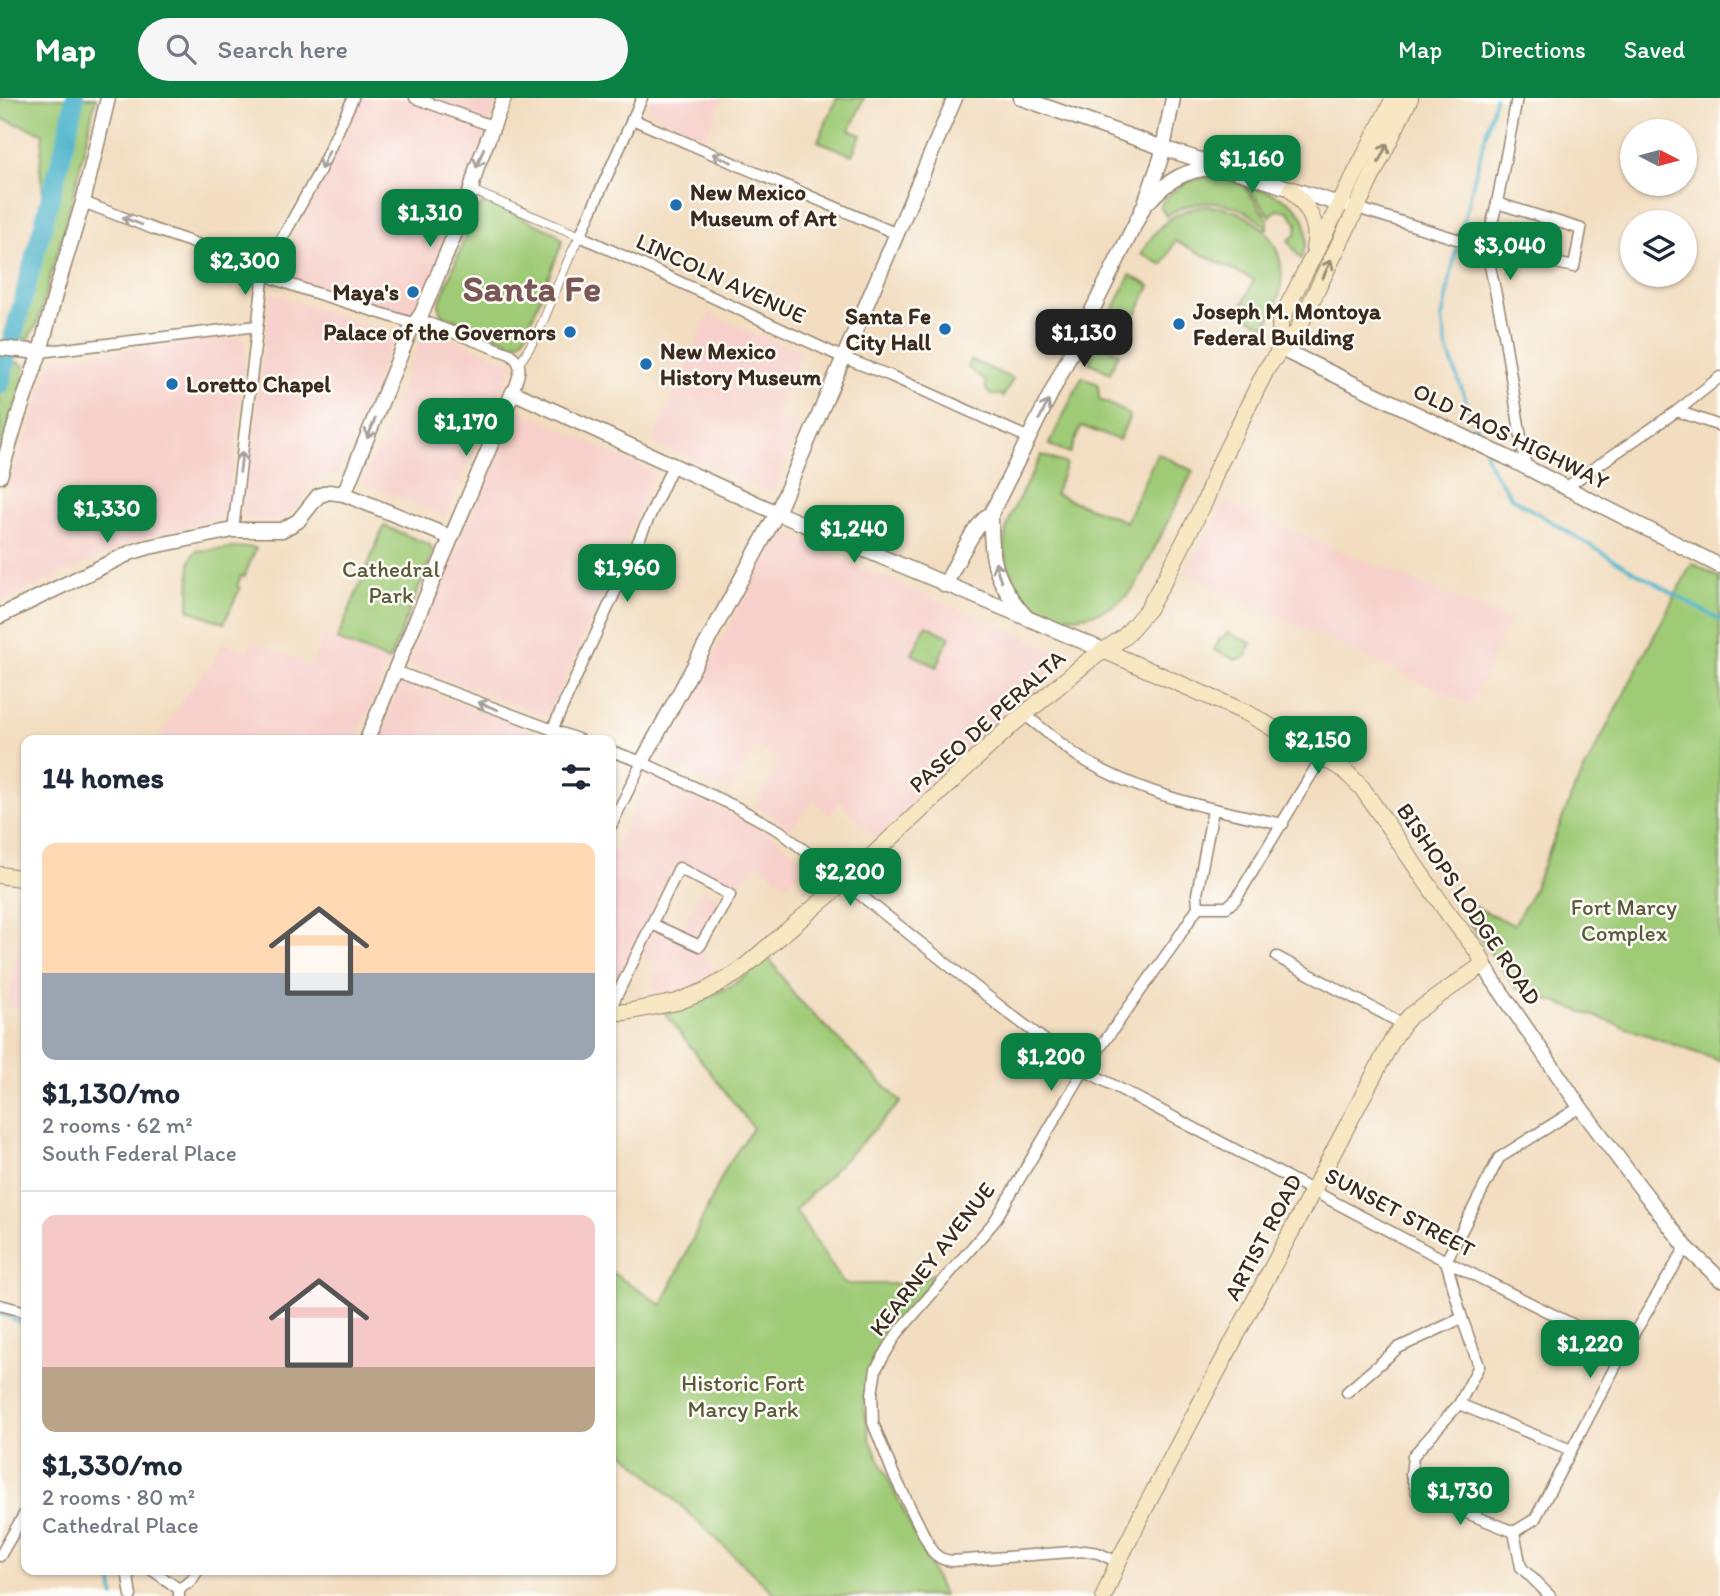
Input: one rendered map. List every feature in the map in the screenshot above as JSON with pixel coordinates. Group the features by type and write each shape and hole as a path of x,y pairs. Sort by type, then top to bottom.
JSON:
{"main road":[{"path":"1281,349 1280,321 1394,98"},
{"name":"PASEO DE PERALTA","path":"616,1010 626,1012 677,1002 722,983 750,964 843,883 1024,714 1087,662 1124,637 1154,599 1205,501 1216,471 1267,368 1296,333 1410,98"},
{"path":"1291,188 1309,209 1314,224 1312,257"},
{"name":"BISHOPS LODGE ROAD","path":"1103,650 1249,714 1344,771 1362,788 1484,964"},
{"path":"0,875 21,878"},
{"name":"ARTIST ROAD","path":"1104,1596 1118,1562 1403,1024 1430,1000 1484,964"}],"street":[{"path":"0,476 34,351 83,202 108,98"},
{"path":"233,530 264,271 319,172 353,98"},
{"path":"415,98 492,126"},
{"path":"344,494 410,331 422,313 467,204 474,175 504,98"},
{"path":"519,363 531,348 571,252 642,98"},
{"path":"616,816 642,762 777,513 955,98"},
{"path":"1021,98 1164,148 1339,204 1483,247 1574,267 1581,229 1497,203"},
{"path":"1030,620 1007,594 997,572 991,546 990,514 1144,206 1164,148 1173,98"},
{"path":"1517,98 1497,203 1483,247 1503,328 1526,468"},
{"path":"632,119 897,234"},
{"path":"1144,206 1176,177 1197,169 1223,167"},
{"name":"LINCOLN AVENUE","path":"471,190 580,236 844,358 1030,438"},
{"path":"83,202 255,264 275,279 409,322 435,325 517,359 520,369 513,392 369,735"},
{"path":"0,348 34,351 257,327"},
{"name":"OLD TAOS HIGHWAY","path":"1281,349 1503,456 1720,566"},
{"path":"1565,488 1677,411 1720,377"},
{"path":"513,392 777,513 1103,650"},
{"path":"1677,411 1720,426"},
{"path":"552,730 673,465"},
{"path":"0,616 132,552 233,530 282,530 298,521 318,496 329,492 344,494 450,537"},
{"path":"945,585 984,517 990,514"},
{"path":"395,671 566,735"},
{"path":"1024,714 1078,756 1143,788 1213,810 1283,824"},
{"name":"SUNSET STREET","path":"616,753 642,762 765,822 789,838 1084,1070 1446,1261 1623,1350"},
{"path":"1198,907 1227,907 1236,899 1322,757"},
{"name":"KEARNEY AVENUE","path":"1118,1562 1098,1553 1084,1551 952,1561 936,1556 893,1473 873,1423 872,1394 876,1369 897,1334 994,1222 1084,1070 1198,907 1197,894 1213,810"},
{"path":"616,999 679,868 730,895 700,946 652,924"},
{"path":"1277,957 1403,1024"},
{"name":"BISHOPS LODGE ROAD","path":"1484,964 1580,1107 1686,1247 1720,1279"},
{"path":"1514,1532 1417,1493 1411,1475 1413,1456 1459,1404 1479,1366 1446,1261 1499,1158 1580,1107"},
{"path":"1514,1532 1535,1519 1623,1350 1686,1247"},
{"path":"0,1305 21,1311"},
{"path":"1347,1392 1398,1348 1462,1318"},
{"path":"1459,1404 1571,1450"},
{"path":"0,1556 21,1520"},
{"path":"1514,1532 1521,1567 1550,1596"},
{"path":"128,1575 131,1596"},
{"path":"158,1575 179,1592 195,1575"}],"shaded area":[{"path":"361,98 498,98 419,308 410,318 282,275 279,268 340,148"},
{"path":"652,98 722,98 705,137 646,111"},
{"path":"271,293 395,336 337,475 313,484 296,508 283,518 273,520 248,518 242,514"},
{"path":"709,314 802,352 775,415 801,427 773,493 652,443"},
{"path":"425,327 513,364 445,516 363,483"},
{"path":"240,337 244,339 246,348 229,508 223,515 131,543 0,602 0,511 50,364 58,358"},
{"path":"518,409 655,473 548,717 407,665"},
{"path":"1225,502 1509,621 1471,706 1185,573"},
{"path":"782,531 1053,651 1057,666 878,840 841,803 830,814 813,802 790,830 755,807 781,761 756,746 730,793 659,759"},
{"path":"324,634 389,661 358,735 161,735 190,688 212,663 223,642 248,652 253,641 310,666"},
{"path":"400,684 546,735 379,735"},
{"path":"651,775 776,837 807,864 786,885 759,863 751,873 748,872 738,890 677,859 616,982 616,847"},
{"path":"702,889 723,900 701,943 680,932"},
{"path":"654,928 700,948 716,976 699,985 666,992 651,999 655,963 639,955"},
{"path":"21,931 21,1008 7,1005"}],"green space":[{"path":"0,98 96,98 74,192 37,325 29,339 6,337 45,207 40,169 43,133 0,118"},
{"path":"837,98 864,98 850,130 861,135 852,155 818,141"},
{"path":"1210,177 1243,184 1268,220 1267,229 1245,212 1219,203 1191,205 1166,216 1160,206 1175,189 1188,182"},
{"path":"1246,185 1286,200 1303,217 1306,242 1301,259 1288,241 1296,234 1297,222 1288,211 1277,210 1270,216"},
{"path":"489,203 556,233 562,240 524,338 518,343 443,315 440,311 439,303 477,209 482,204"},
{"path":"1209,206 1225,208 1252,220 1272,241 1278,254 1281,285 1278,301 1266,326 1243,315 1245,310 1242,306 1254,280 1175,241 1163,265 1141,254 1168,220 1186,210"},
{"path":"1130,275 1150,286 1121,345 1116,343 1114,347 1099,340"},
{"path":"1097,343 1119,353 1110,373 1088,362"},
{"path":"971,360 1013,379 1003,397 989,393 986,382 967,367"},
{"path":"0,362 20,363 25,367 23,383 0,452"},
{"path":"1082,377 1098,384 1099,399 1130,416 1119,440 1081,426 1070,453 1049,445"},
{"path":"1157,453 1193,471 1136,585 1107,609 1082,616 1056,615 1034,605 1015,580 1004,550 1012,513 1042,455 1066,464 1055,494 1126,522"},
{"name":"Cathedral Park","path":"384,526 430,545 433,553 389,661 337,640"},
{"path":"256,548 244,577 241,576 237,586 240,588 224,623 189,610 190,563 193,555 197,551"},
{"name":"Fort Marcy Complex","path":"1692,563 1720,578 1720,1061 1515,988 1464,915 1473,906 1514,925 1532,893 1574,790"},
{"path":"926,625 950,637 937,667 912,654"},
{"path":"1227,633 1251,643 1246,657 1237,660 1214,650 1220,638"},
{"name":"Historic Fort Marcy Park","path":"769,958 795,996 901,1102 795,1210 844,1284 906,1284 933,1274 936,1276 890,1331 875,1354 866,1383 864,1407 870,1440 944,1596 777,1596 616,1445 616,1416 619,1410 616,1408 616,1275 662,1305 727,1166 753,1128 664,1012 720,992"}],"waterway":[{"path":"0,385 75,98"},
{"path":"1481,441 1446,346 1442,318 1455,255 1495,98"},
{"path":"1485,451 1491,468 1512,498 1720,620"},
{"path":"0,1314 21,1323"},
{"path":"111,1575 114,1596"}],"place":[{"name":"New Mexico Museum of Art","path":"676,205"},
{"name":"Maya's","path":"413,292"},
{"name":"Joseph M. Montoya Federal Building","path":"1179,324"},
{"name":"Santa Fe City Hall","path":"945,329"},
{"name":"Palace of the Governors","path":"570,332"},
{"name":"New Mexico History Museum","path":"646,364"},
{"name":"Loretto Chapel","path":"172,384"}],"district":[{"name":"Santa Fe","path":"532,288"}]}
